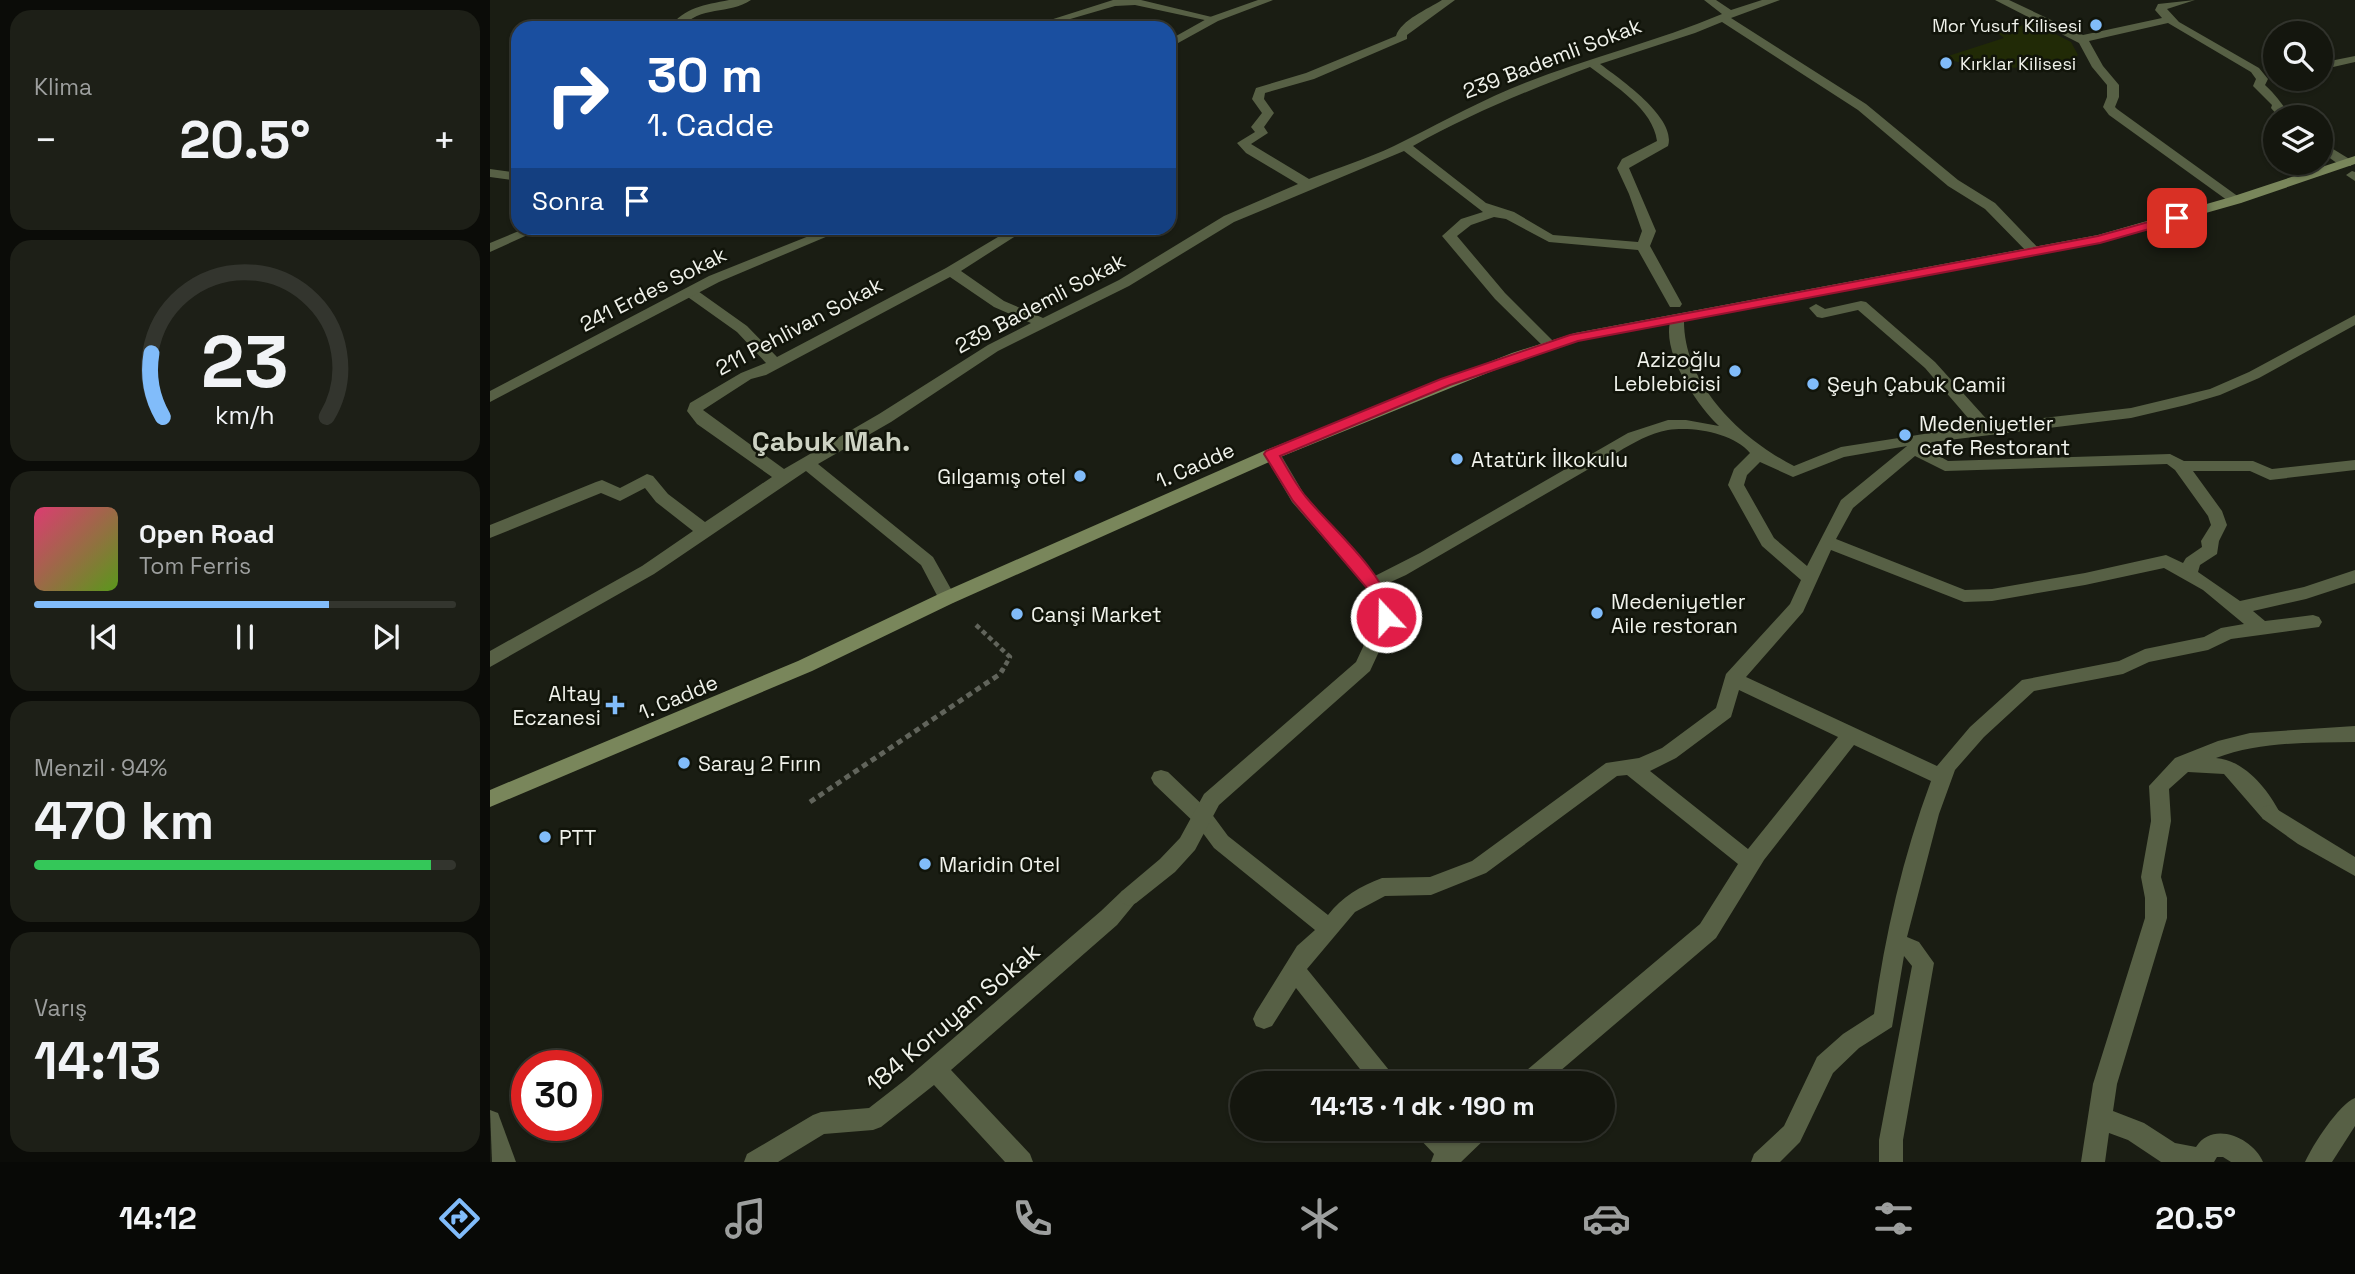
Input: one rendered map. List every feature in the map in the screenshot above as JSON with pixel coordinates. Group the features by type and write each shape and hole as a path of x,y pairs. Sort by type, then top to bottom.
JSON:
{"main road":[{"name":"1. Cadde","path":"490,799 805,666 947,598 1272,454 1446,382 1550,345 1676,311 2035,252 2133,231 2352,169"}],"street":[{"path":"681,21 700,9 747,0"},
{"path":"1053,21 1092,0"},
{"path":"1176,41 1214,19 1268,0"},
{"path":"1709,0 1726,15 1862,107 1953,183 1990,206 2035,252"},
{"name":"239 Bademli Sokak","path":"490,660 648,570 783,477 993,348 1124,283 1229,219 1405,145 1450,120 1515,91 1775,0"},
{"path":"2000,0 2081,39 2113,85 2113,97 2109,107 2113,112 2236,200"},
{"path":"2190,0 2162,6 2161,10 2171,19 2255,70 2262,79 2259,86 2278,105"},
{"path":"1056,21 1114,3 1135,2 1214,19"},
{"path":"1308,184 1250,150 1243,143 1262,132 1257,127 1268,113 1258,99 1260,91 1310,76 1393,42 1403,37 1401,34 1439,2"},
{"path":"2081,39 2171,19"},
{"path":"2333,64 2355,59"},
{"path":"1593,64 1646,109 1665,135 1664,143 1627,162 1623,168 1636,194 1648,231 1643,246 1676,311 1677,343 1698,390 1715,413 1755,448 1758,454 1793,472 1840,452 1921,443 1987,430 2131,413 2215,392 2254,376 2355,319"},
{"path":"1405,145 1482,206 1509,215 1549,238 1643,246"},
{"path":"2333,155 2352,169"},
{"path":"490,173 511,176"},
{"path":"1494,212 1466,222 1449,236 1500,296 1550,345"},
{"path":"490,248 524,235"},
{"name":"241 Erdes Sokak","path":"490,397 715,279 823,235"},
{"name":"211 Pehlivan Sokak","path":"783,477 745,452 695,411 695,407 733,383 951,271 1010,235"},
{"path":"951,271 999,304 1041,322"},
{"path":"690,292 742,329 774,363"},
{"path":"1816,308 1822,314 1861,305 1930,365 1987,430"},
{"path":"1373,584 1411,567 1613,447 1653,429 1688,425 1741,436"},
{"path":"1921,443 1945,466 2170,459 2181,466 2216,515 2219,525 2210,541 2211,550 2192,562 2189,573"},
{"path":"1264,1019 1305,953 1330,929 1348,905 1382,887 1431,886 1479,867 1613,769 1642,766 1669,753 1724,712 1733,679 1797,607 1826,542 1847,504 1921,443"},
{"name":"184 Koruyan Sokak","path":"756,1162 821,1123 873,1119 935,1069 1109,918 1129,897 1182,854 1204,819 1211,800 1363,666 1386,617 1383,601 1373,584 1298,498 1272,454"},
{"path":"1758,454 1740,473 1736,485 1768,542 1810,578"},
{"path":"808,464 927,561 947,598"},
{"path":"2181,466 2253,466 2270,475 2355,465"},
{"path":"490,532 602,486 620,495 647,480 662,498 705,531"},
{"path":"1826,542 1964,596 1992,595 2058,584 2166,561 2189,573 2260,627"},
{"path":"2238,608 2306,593 2355,576"},
{"path":"1763,1162 1792,1134 1825,1065 1851,1041 1884,1020 1896,942 1929,814 1947,766 1977,732 2029,685 2123,667 2144,656 2208,643 2227,633 2313,622"},
{"path":"1733,679 1943,778"},
{"path":"2093,1162 2105,1084 2120,1028 2156,918 2157,898 2151,877 2161,821 2159,786 2182,764 2212,750 2267,738 2355,733"},
{"path":"1543,1071 1709,931 1726,897 1851,734"},
{"path":"2182,764 2209,767 2225,765 2234,771 2270,813 2305,838 2355,867"},
{"path":"1629,766 1751,863"},
{"path":"1161,778 1204,819 1221,842 1330,929"},
{"path":"1891,1162 1891,1140 1923,963 1911,949 1896,942"},
{"path":"1295,970 1375,1071"},
{"path":"935,1069 1021,1162"},
{"path":"2317,1162 2328,1151 2346,1117 2355,1109"},
{"path":"2101,1118 2136,1131 2170,1154 2202,1160 2211,1145 2227,1145 2251,1162"},
{"path":"490,1121 504,1162"},
{"path":"1435,1141 1447,1158 1466,1141"}],"path":[{"path":"810,802 1000,674 1008,664 1010,657 947,598"}],"green space":[{"path":"2032,22 2071,42 2078,55 2069,61 2053,65 2013,68 1972,65 1945,57 2004,38 1998,33"}],"place":[{"name":"Mor Yusuf Kilisesi","path":"2096,25"},
{"name":"Kırklar Kilisesi","path":"1946,63"},
{"name":"Azizoğlu Leblebicisi","path":"1735,371"},
{"name":"Şeyh Çabuk Camii","path":"1813,384"},
{"name":"Medeniyetler cafe Restorant","path":"1905,435"},
{"name":"Atatürk İlkokulu","path":"1457,459"},
{"name":"Gılgamış otel","path":"1080,476"},
{"name":"Medeniyetler Aile restoran","path":"1597,613"},
{"name":"Canşi Market","path":"1017,614"},
{"name":"Altay Eczanesi","path":"615,705"},
{"name":"Saray 2 Fırın","path":"684,763"},
{"name":"PTT","path":"545,837"},
{"name":"Maridin Otel","path":"925,864"}],"district":[{"name":"Çabuk Mah.","path":"831,441"}],"route":[{"path":"1386,617 1383,601 1373,584 1298,498 1272,454 1446,382 1575,337 2100,239 2177,218"}]}
